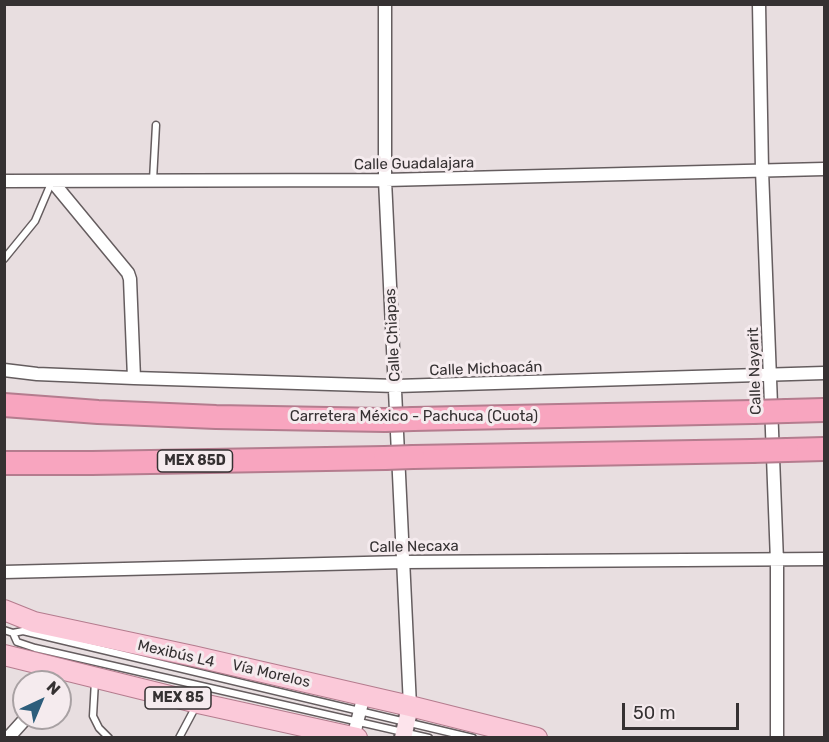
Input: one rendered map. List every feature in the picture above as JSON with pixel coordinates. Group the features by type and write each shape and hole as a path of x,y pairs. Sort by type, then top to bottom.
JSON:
{"highway":[{"name":"Carretera México - Pachuca (Cuota)","path":"4,405 216,417 385,420 825,410"},
{"name":"MEX 85D","path":"4,463 385,459 825,450"}],"main road":[{"name":"Vía Morelos","path":"4,610 34,622 357,723"},
{"name":"Vía Morelos","path":"4,655 46,670"},
{"name":"Vía Morelos","path":"72,677 96,678 198,703 357,723 406,724 537,738"}],"street":[{"name":"Calle Chiapas","path":"385,4 385,180 404,562 406,724"},
{"name":"Calle Nayarit","path":"759,4 762,170 777,561 777,738"},
{"name":"Calle Guadalajara","path":"4,181 385,180 825,169"},
{"path":"52,181 130,279 134,378"},
{"name":"Calle Michoacán","path":"4,370 37,374 134,378 396,386 825,373"},
{"name":"Calle Necaxa","path":"4,572 404,562 825,559"}],"lane":[{"path":"153,180 156,125"},
{"path":"4,259 35,221 52,181"},
{"name":"Mexibús L4","path":"4,630 13,633 23,631 357,723"},
{"name":"Mexibús L4","path":"13,633 17,642 35,648 357,723 406,724 473,738"},
{"path":"96,678 93,716 99,728 109,738"},
{"path":"179,738 198,703"},
{"name":"Mexibús L4","path":"406,724 429,738"}]}
